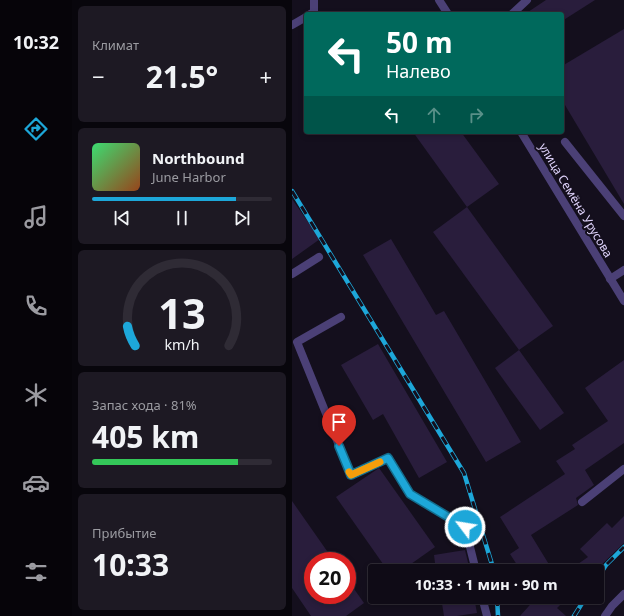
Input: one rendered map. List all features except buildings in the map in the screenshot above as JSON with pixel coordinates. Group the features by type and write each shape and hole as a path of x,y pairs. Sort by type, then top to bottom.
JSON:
{"street":[{"path":"314,0 314,12"},
{"path":"439,0 447,12"},
{"path":"514,12 527,0"},
{"path":"292,25 304,18"},
{"name":"улица Семёна Урусова","path":"522,134 624,301"},
{"path":"564,142 624,216"},
{"path":"292,274 319,257"},
{"path":"610,278 624,270"},
{"path":"341,317 297,342 351,475 388,458 410,494 465,527 474,564"},
{"path":"582,502 624,469"},
{"path":"605,616 612,606 624,594"},
{"path":"484,604 487,616"}],"railway":[{"path":"292,191 464,473 492,564"},
{"path":"604,568 624,547"},
{"path":"497,604 498,616"},
{"path":"574,616 582,604"}],"slow traffic":[{"path":"349,472 351,475 380,462"}],"route":[{"path":"339,446 351,475 388,458 410,494 465,527"}]}
